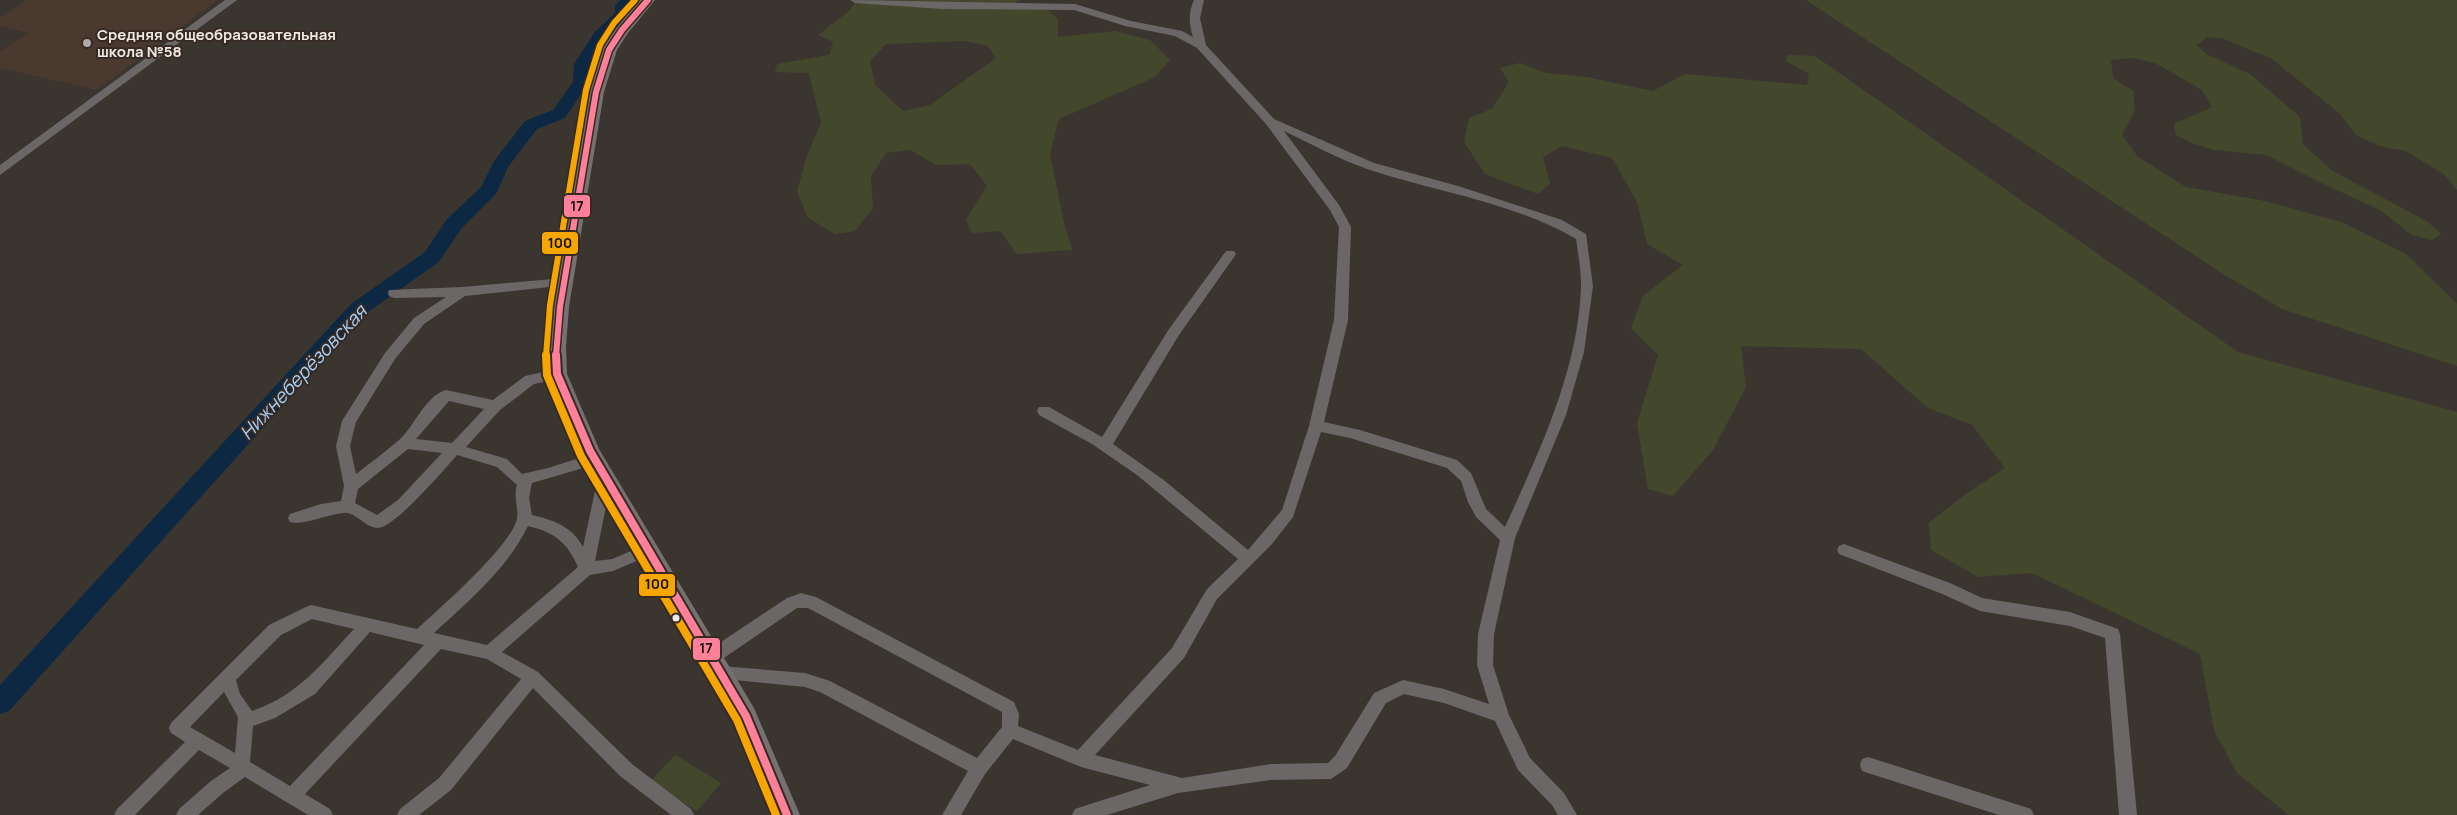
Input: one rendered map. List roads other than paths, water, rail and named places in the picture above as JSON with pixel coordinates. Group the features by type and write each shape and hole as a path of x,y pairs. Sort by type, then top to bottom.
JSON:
{"street":[{"path":"0,171 232,0"},
{"path":"648,0 622,30 609,50 596,92 564,282 556,346 557,374 595,459 746,716 787,815"},
{"path":"855,0 942,6 1033,5 1075,7 1129,24 1178,33 1201,46 1270,121 1335,208 1344,227 1341,320 1316,426 1288,513 1248,559 1212,594 1194,622 1178,654 1081,759"},
{"path":"1199,0 1193,14 1194,26 1201,46"},
{"path":"1270,121 1370,166 1454,189 1558,222 1582,237 1587,284 1580,346 1550,441 1508,538 1486,634 1485,665 1501,716 1524,764 1558,799 1568,815"},
{"path":"1105,445 1174,332 1230,254"},
{"path":"394,293 462,292 564,282"},
{"path":"347,506 352,486 342,446 349,421 390,356 419,321 462,292"},
{"path":"295,518 321,510 347,506 378,522 403,504 494,406 530,380 557,374"},
{"path":"352,486 405,443 433,406 446,394 494,406"},
{"path":"1044,411 1105,445 1176,497 1248,559"},
{"path":"1316,426 1338,428 1447,461 1465,475 1471,483 1479,511 1486,521 1508,538"},
{"path":"405,443 456,449 502,463 520,480 595,459"},
{"path":"586,569 605,477"},
{"path":"419,637 450,609 492,564 512,539 524,519 522,493 526,479"},
{"path":"524,519 558,529 572,539 586,569"},
{"path":"490,653 586,569 612,565 648,550"},
{"path":"1844,550 1980,604 2070,619 2112,634 2128,815"},
{"path":"717,665 792,603 801,600 811,602 1008,707 1011,714 1010,730 979,768 951,815"},
{"path":"324,815 177,728 275,630 311,612 490,653 532,677 626,770 685,815"},
{"path":"246,721 269,713 310,689 367,625"},
{"path":"292,796 438,641"},
{"path":"717,665 805,680 824,686 979,768"},
{"path":"227,677 232,697 246,715 243,767"},
{"path":"406,815 445,784 532,677"},
{"path":"1010,730 1081,759 1182,786 1271,772 1331,771 1341,762 1380,698 1403,687 1444,696 1501,716"},
{"path":"123,815 198,740"},
{"path":"1868,765 2025,815"},
{"path":"185,815 243,767"},
{"path":"1081,815 1178,785"}],"waterway":[{"name":"Нижнеберёзовская","path":"0,703 358,309 432,257 454,224 489,190 500,165 531,125 559,114 581,82 582,64 601,35 623,14 623,6 630,0"}],"place":[{"name":"Средняя общеобразовательная школа №58","path":"87,43"}]}
